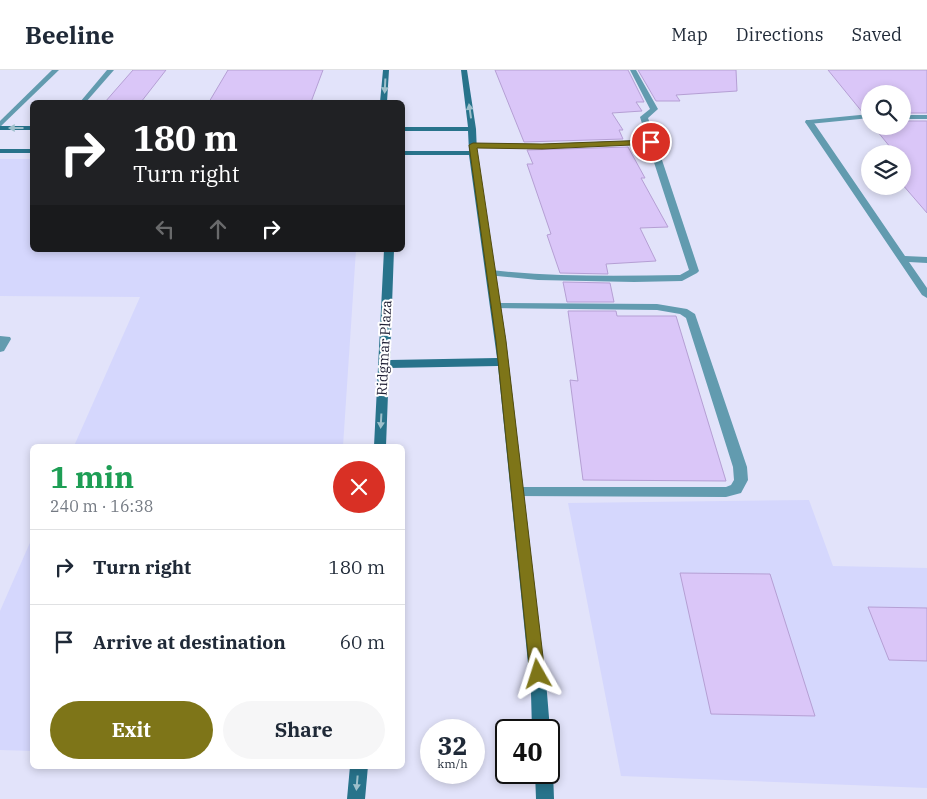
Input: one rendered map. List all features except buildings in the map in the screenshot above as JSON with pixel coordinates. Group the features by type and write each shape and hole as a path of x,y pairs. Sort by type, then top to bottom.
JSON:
{"street":[{"path":"0,125 56,70"},
{"path":"85,100 111,70"},
{"path":"384,100 386,70"},
{"path":"464,70 473,149 504,362 541,719"},
{"path":"491,273 527,278 562,279 682,278 694,271 644,117 654,109 633,70"},
{"path":"861,117 809,122 927,295"},
{"path":"911,117 927,117"},
{"path":"0,128 30,128"},
{"path":"405,128 472,129"},
{"path":"405,153 651,142"},
{"path":"0,151 30,151"},
{"name":"Ridgmar Plaza","path":"380,444 389,252"},
{"path":"902,259 927,260"},
{"path":"496,306 658,307 683,310 691,316 740,467 741,480 736,489 726,492 518,492"},
{"path":"0,339 6,339 0,349"},
{"path":"384,364 504,362"},
{"path":"356,799 359,769"},
{"path":"544,784 545,799"}],"shaded area":[{"path":"0,159 30,159 30,252 356,252 343,444 75,444 140,297 0,296"},
{"path":"809,500 833,566 927,568 927,788 621,776 568,503"},
{"path":"30,543 30,751 0,750 0,611"}],"route":[{"path":"538,674 501,341 473,145 542,146 651,142"}]}
